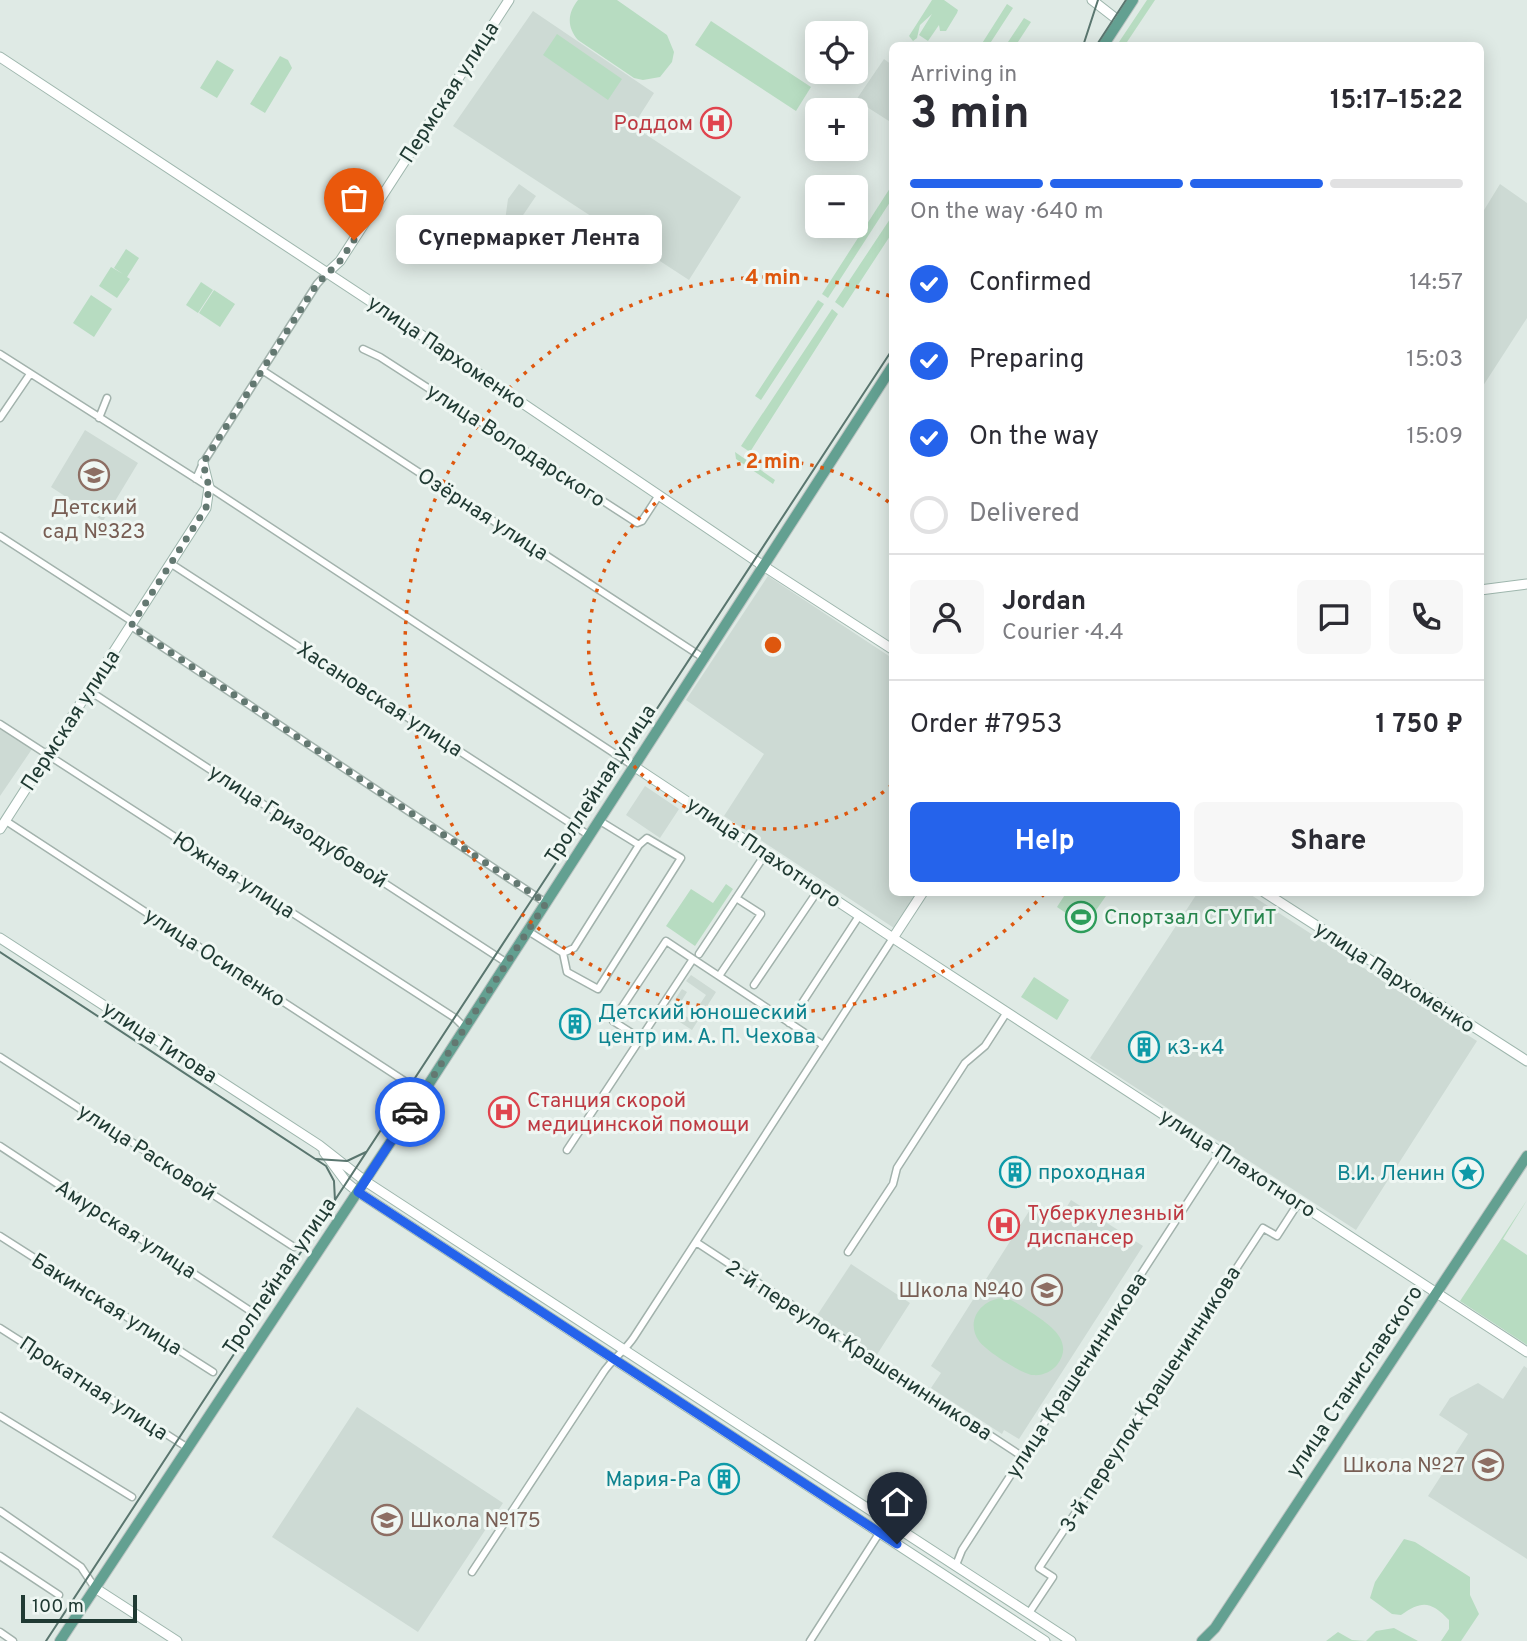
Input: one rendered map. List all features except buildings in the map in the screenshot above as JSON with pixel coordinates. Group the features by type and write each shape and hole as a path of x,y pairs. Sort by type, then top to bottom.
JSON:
{"main road":[{"path":"1106,42 1133,0"},
{"name":"Троллейная улица","path":"60,1641 423,1093 889,373"},
{"name":"улица Станиславского","path":"1215,1628 1527,1156"},
{"path":"1202,1641 1215,1628"},
{"path":"1210,1641 1215,1628"}],"street":[{"name":"Пермская улица","path":"196,479 203,463 317,284 340,261 509,0"},
{"path":"1091,0 1119,21"},
{"name":"улица Пархоменко","path":"0,57 889,647"},
{"name":"улица Володарского","path":"363,349 380,357 637,523 642,521 659,495"},
{"name":"улица Плахотного","path":"0,354 209,487 1527,1352"},
{"name":"Озёрная улица","path":"262,370 705,659"},
{"path":"0,418 30,374"},
{"path":"99,418 107,398"},
{"path":"203,463 209,487"},
{"name":"Пермская улица","path":"3,825 206,508 209,487"},
{"path":"0,536 546,903"},
{"name":"Хасановская улица","path":"170,563 590,836"},
{"path":"1484,589 1527,584"},
{"name":"улица Гризодубовой","path":"88,690 507,963"},
{"name":"Южная улица","path":"0,724 455,1018 465,1028"},
{"path":"600,821 639,845"},
{"name":"улица Осипенко","path":"3,825 423,1093"},
{"path":"528,931 563,953 567,972 598,989 681,858 647,838 639,845 574,948 563,953"},
{"path":"566,1150 766,853"},
{"path":"754,985 820,889"},
{"path":"472,1572 612,1359 626,1349 920,896"},
{"name":"улица Пархоменко","path":"1270,896 1527,1061"},
{"path":"719,976 761,914 736,898"},
{"path":"789,1023 859,916"},
{"name":"улица Титова","path":"0,938 319,1145 365,1181 1071,1641"},
{"path":"640,1039 613,1021 666,941 696,956 719,976 823,1045"},
{"path":"848,1252 893,1184 897,1168 965,1063 985,1046 1007,1012"},
{"name":"улица Расковой","path":"0,1057 294,1247"},
{"name":"улица Титова","path":"319,1145 346,1183 358,1192 1045,1641"},
{"name":"Амурская улица","path":"0,1146 252,1312"},
{"name":"улица Крашенинникова","path":"956,1565 962,1550 1221,1151"},
{"name":"3-й переулок Крашенинникова","path":"1029,1613 1053,1577 1039,1568 1263,1228 1277,1237 1299,1202"},
{"name":"Бакинская улица","path":"0,1236 213,1372"},
{"name":"2-й переулок Крашенинникова","path":"696,1242 1023,1457"},
{"name":"Прокатная улица","path":"0,1328 188,1448"},
{"path":"0,1416 132,1497"},
{"path":"0,1511 81,1567 95,1588 177,1641"},
{"path":"810,1641 887,1521"},
{"path":"0,1556 59,1595"},
{"path":"0,1632 13,1641"}],"shaded area":[{"path":"533,11 654,93 633,126 741,197 689,280 453,126"},
{"path":"884,59 889,63 889,121 868,108 868,98 857,98"},
{"path":"519,184 536,196 515,227 505,221 508,199"},
{"path":"1500,184 1527,203 1527,318 1484,384 1484,210"},
{"name":"Детский сад №323","path":"85,430 138,463 103,521 51,487"},
{"path":"768,576 889,656 889,896 915,896 894,928 724,816 764,754 686,700"},
{"path":"0,728 32,749 0,796"},
{"path":"645,786 679,809 660,838 626,815"},
{"path":"1195,896 1253,896 1477,1041 1356,1230 1090,1058"},
{"path":"691,975 716,992 692,1030 666,1013 682,989 687,992 676,1010 690,1019 706,995 686,981"},
{"name":"Школа №40","path":"1071,1200 1143,1246 1019,1439 1004,1430 1002,1434 931,1388 941,1373 931,1366 1033,1205 1058,1221"},
{"path":"851,1264 910,1303 876,1356 816,1317"},
{"name":"Школа №27","path":"1524,1366 1527,1368 1527,1559 1428,1496 1468,1434 1439,1415 1450,1398 1478,1383 1503,1399"},
{"name":"Школа №175","path":"357,1407 503,1503 418,1632 272,1537"}],"green space":[{"path":"578,0 617,0 667,35 674,52 672,62 660,77 643,80 634,78 574,35 570,20"},
{"path":"932,0 944,0 958,10 957,13 946,31 940,31 939,25 928,41 919,35 932,14 920,25 917,38 913,41 909,36"},
{"path":"1147,0 1155,0 1127,42 1119,42"},
{"path":"1007,4 1013,8 991,42 983,42"},
{"path":"1024,18 1031,22 1018,42 1008,42"},
{"path":"711,21 811,87 796,111 695,45"},
{"path":"557,34 622,79 608,100 543,55"},
{"path":"280,56 288,60 292,68 265,113 250,104"},
{"path":"217,60 234,70 217,98 200,88"},
{"path":"889,190 889,204 868,236 868,222"},
{"path":"889,221 889,238 843,308 835,302"},
{"path":"858,238 867,238 828,298 822,294"},
{"path":"126,249 139,258 127,277 130,279 117,298 99,286 111,267 123,274 114,268"},
{"path":"201,282 213,290 198,313 186,305"},
{"path":"214,290 235,304 220,327 199,313"},
{"path":"91,295 112,309 94,337 73,323"},
{"path":"818,300 824,304 761,400 755,396"},
{"path":"832,309 838,314 750,452 741,446"},
{"path":"735,452 775,480 773,484 736,459"},
{"path":"726,884 733,889 695,946 666,926 691,889 713,903"},
{"name":"Спортзал СГУГиТ","path":"1064,896 1106,896 1085,926 1057,907"},
{"path":"1034,977 1069,1000 1057,1020 1021,997"},
{"path":"1527,1200 1503,1239 1527,1255 1527,1345 1460,1301"},
{"path":"1006,1298 1021,1305 1057,1333 1063,1348 1062,1356 1049,1372 1036,1375 1021,1371 996,1356 979,1341 974,1325 978,1311 990,1301"},
{"path":"1404,1539 1415,1542 1470,1577 1470,1595 1479,1614 1461,1641 1441,1641 1449,1629 1449,1620 1431,1606 1421,1605 1401,1615 1392,1614 1370,1598 1375,1582"},
{"path":"1394,1628 1418,1641 1366,1641 1376,1631"},
{"path":"1338,1632 1352,1640 1366,1641 1326,1641"}],"tram line":[{"path":"1084,42 1098,0"},
{"path":"1099,42 1126,0"},
{"path":"46,1641 889,355"},
{"path":"0,952 326,1166 334,1181 335,1201"},
{"path":"316,1159 347,1161 366,1152"}],"way so far":[{"path":"354,240 340,261 317,284 203,463 209,487 206,508 131,626 546,903 410,1112"}],"place":[{"name":"Роддом","path":"716,123"},
{"name":"Супермаркет Лента","path":"354,240"},
{"name":"Детский сад №323","path":"94,475"},
{"name":"Спортзал СГУГиТ","path":"1081,917"},
{"name":"Детский юношеский центр им. А. П. Чехова","path":"575,1024"},
{"name":"к3-к4","path":"1144,1047"},
{"name":"Станция скорой медицинской помощи","path":"504,1112"},
{"name":"проходная","path":"1015,1172"},
{"name":"В.И. Ленин","path":"1468,1173"},
{"name":"Туберкулезный диспансер","path":"1004,1225"},
{"name":"Школа №40","path":"1047,1290"},
{"name":"Школа №27","path":"1488,1465"},
{"name":"Мария-Ра","path":"724,1479"},
{"name":"Школа №175","path":"387,1520"}],"route":[{"path":"410,1112 358,1192 897,1544"}]}
